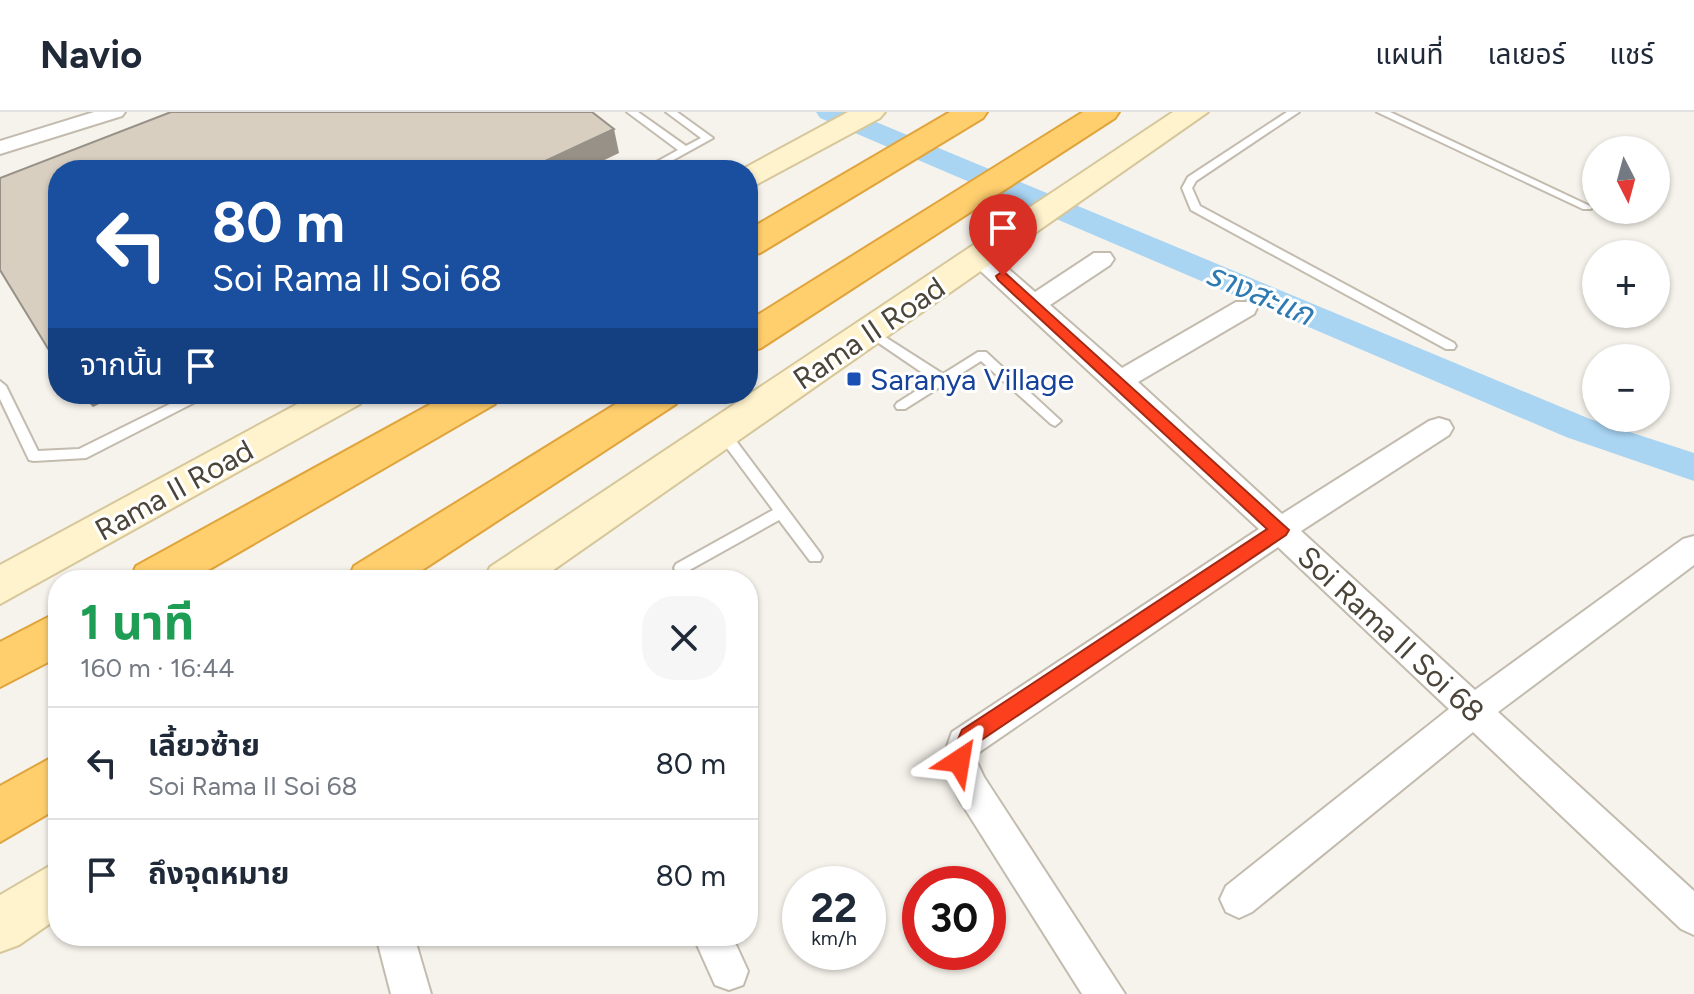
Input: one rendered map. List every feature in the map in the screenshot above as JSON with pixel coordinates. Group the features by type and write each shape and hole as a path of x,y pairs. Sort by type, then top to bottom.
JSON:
{"highway":[{"name":"Rama II Road","path":"758,333 1104,112"},
{"path":"758,239 962,116"},
{"path":"170,570 463,404"},
{"path":"386,570 646,404"},
{"path":"0,666 48,639"},
{"path":"0,816 48,785"}],"main road":[{"path":"758,174 870,112"},
{"name":"Rama II Road","path":"520,570 1193,112"},
{"name":"Rama II Road","path":"0,586 329,404"},
{"path":"0,926 48,894"}],"street":[{"path":"0,148 115,112"},
{"name":"Soi Rama II Soi 68","path":"980,257 1120,381 1694,916"},
{"path":"1035,303 1102,259"},
{"path":"1120,381 1245,308"},
{"path":"1105,994 972,789 959,761 961,749 969,737 1439,428"},
{"path":"1239,899 1474,710 1694,548"},
{"path":"398,946 411,994"},
{"path":"717,946 729,971"}],"lane":[{"path":"632,112 685,150"},
{"path":"666,160 708,138 671,112"},
{"path":"1294,112 1192,179 1187,188 1195,208 1450,346"},
{"path":"1382,112 1582,205"},
{"path":"871,332 943,380"},
{"path":"901,406 982,355 1055,421"},
{"path":"0,386 34,456 81,454 181,404"},
{"path":"723,433 815,557"},
{"path":"681,568 783,511"}],"building":[{"path":"171,112 592,112 614,129 547,160 48,160 48,349 0,270 0,178"}],"waterway":[{"name":"รางสะแก","path":"829,112 1578,428 1694,467"}],"place":[{"name":"Saranya Village","path":"854,379"}],"route":[{"path":"959,761 961,749 969,737 1280,530 1003,276"}]}
